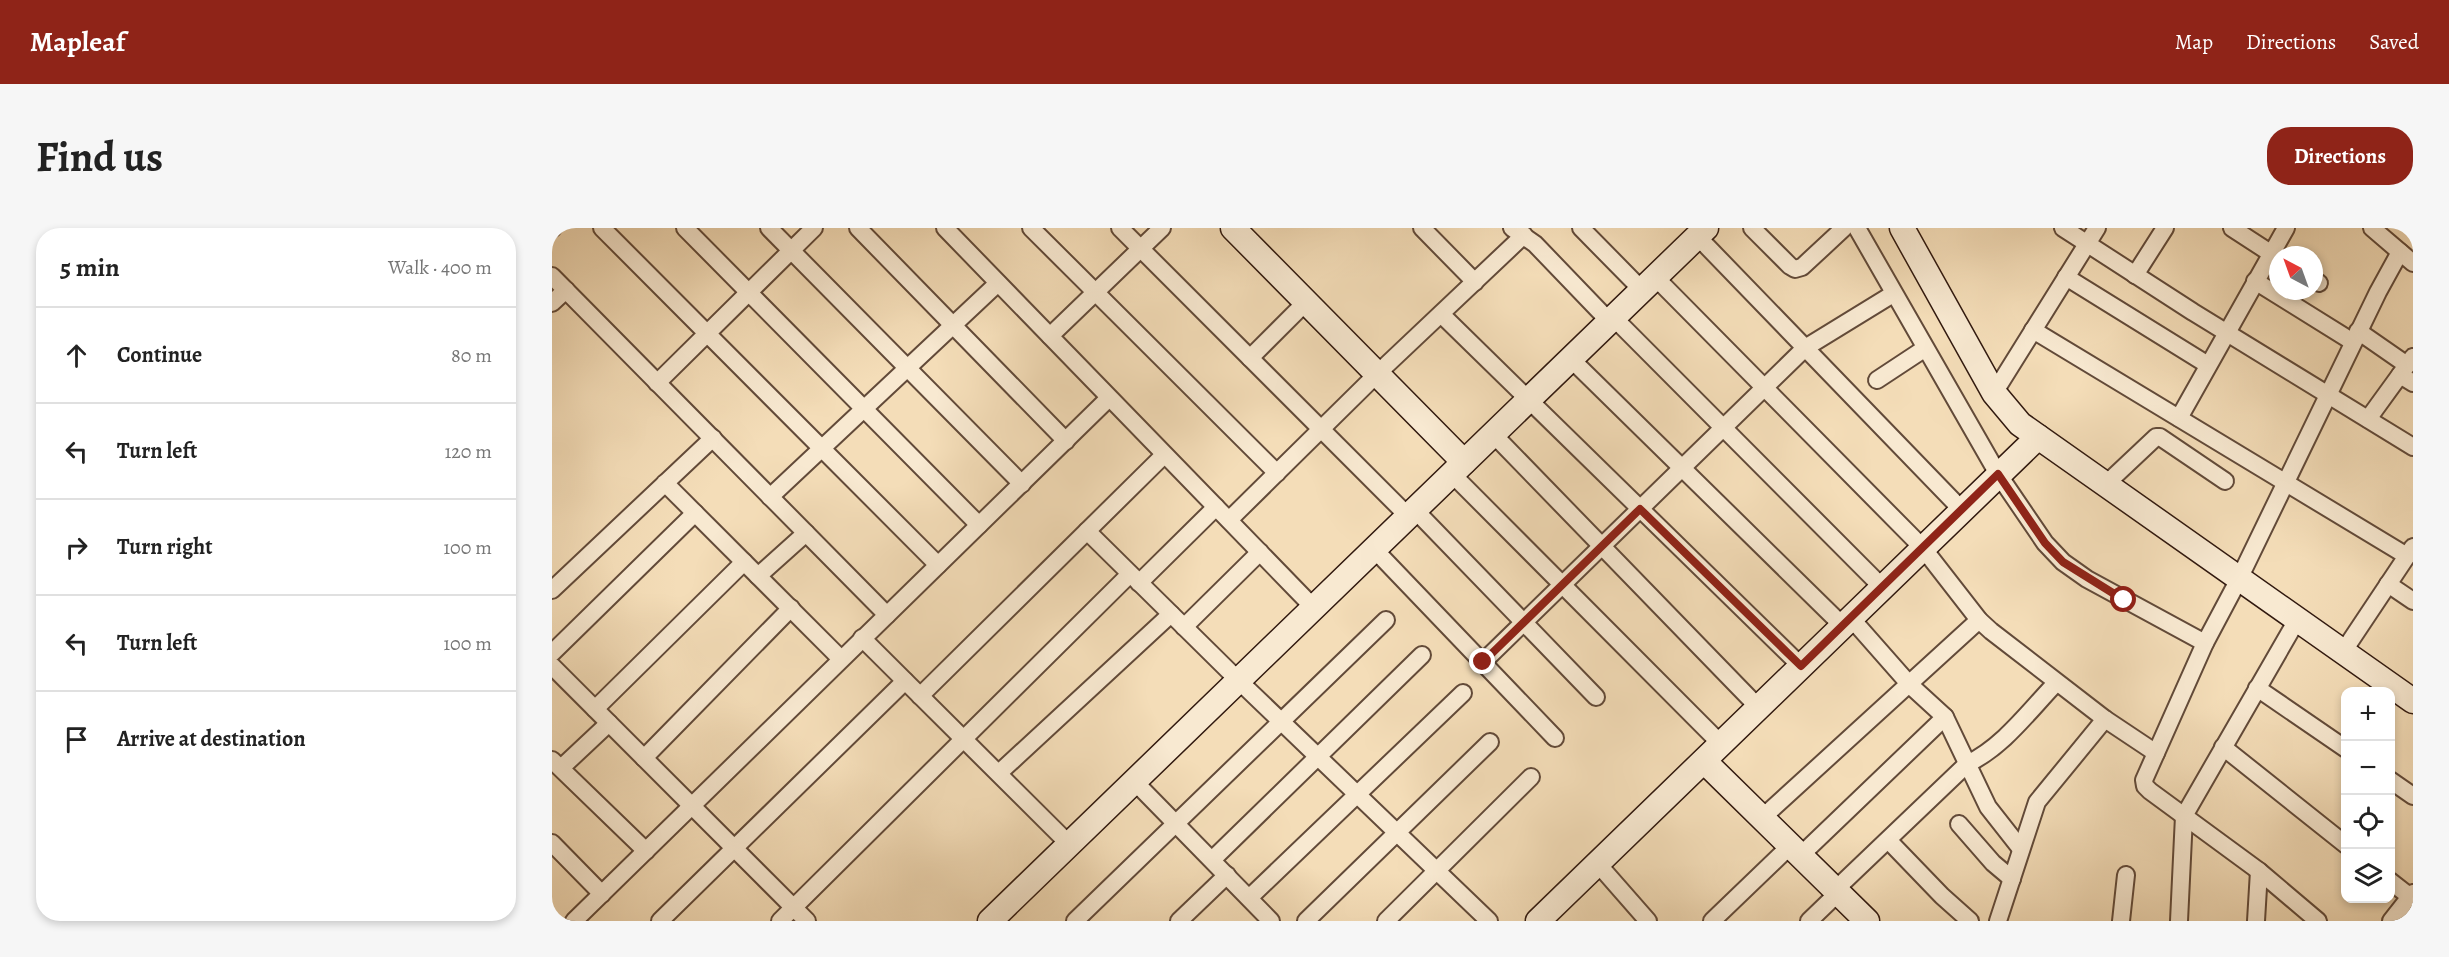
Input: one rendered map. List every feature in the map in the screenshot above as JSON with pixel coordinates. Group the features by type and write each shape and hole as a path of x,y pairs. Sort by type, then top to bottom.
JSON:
{"street":[{"path":"602,228 938,565"},
{"path":"685,228 979,525"},
{"path":"769,228 1022,484"},
{"path":"657,383 814,228"},
{"path":"858,228 1066,441"},
{"path":"945,228 1314,608"},
{"path":"1031,228 1277,473"},
{"path":"1120,228 1320,430 1411,513 1525,623 1596,696"},
{"path":"1050,336 1162,228"},
{"path":"1233,228 1377,374 1563,585 1721,744"},
{"path":"1422,228 1475,282"},
{"path":"1581,228 1648,284 1764,388 1923,548 1979,620 2020,656 2105,719 2156,753"},
{"path":"1752,228 1790,266 1796,269 1802,267 1844,228"},
{"path":"1857,228 1924,349 1998,474 2045,543 2063,562 2124,600 2205,642"},
{"path":"1902,228 1994,393 2020,424 2413,701"},
{"path":"2063,228 2413,447"},
{"path":"1994,393 2097,228"},
{"path":"2135,275 2165,228"},
{"path":"2232,228 2269,252"},
{"path":"2279,246 2286,228"},
{"path":"2372,228 2413,263"},
{"path":"1229,520 1377,374 1475,282 1518,232 1535,244 1882,587"},
{"path":"990,921 1702,232 1805,348 1962,510"},
{"path":"2318,921 2259,871 2145,786 2144,780 2205,642 2239,579 2328,393 2400,252"},
{"path":"2179,418 2255,281 2269,264"},
{"path":"552,276 887,615"},
{"path":"2066,277 2208,365"},
{"path":"2255,281 2356,337 2408,370 2368,419"},
{"path":"770,497 998,283"},
{"path":"552,303 566,290"},
{"path":"1483,662 1805,348 1893,294"},
{"path":"1250,358 1306,303"},
{"path":"1442,314 1801,666"},
{"path":"2032,330 2285,482 2410,551 2343,652"},
{"path":"1877,380 1924,349"},
{"path":"1571,359 1682,468 1945,717 1988,807 2021,849"},
{"path":"574,921 1109,398"},
{"path":"1493,434 1759,708"},
{"path":"1538,921 2038,437"},
{"path":"2105,485 2156,437 2160,437 2225,481"},
{"path":"552,590 712,438"},
{"path":"920,696 1164,455"},
{"path":"665,483 841,659"},
{"path":"780,921 963,740 1135,578 1216,507"},
{"path":"552,653 695,513"},
{"path":"1087,531 1238,680 1490,921"},
{"path":"758,576 806,533"},
{"path":"1374,549 1555,738"},
{"path":"1184,627 1260,552"},
{"path":"595,709 744,562"},
{"path":"2388,584 2413,601"},
{"path":"644,758 791,608"},
{"path":"999,773 1171,614"},
{"path":"1075,921 1280,720 1386,620"},
{"path":"1762,818 1979,620"},
{"path":"2180,921 2184,816 2297,620"},
{"path":"862,638 1069,844"},
{"path":"1212,860 1422,655"},
{"path":"552,666 807,921"},
{"path":"660,921 905,681"},
{"path":"1809,921 1888,840 1967,764 1985,755 1998,743 2056,683"},
{"path":"2257,688 2341,746"},
{"path":"1249,898 1463,693"},
{"path":"1712,921 1795,851 1945,717"},
{"path":"1998,921 2037,802 2105,719"},
{"path":"609,723 556,764 646,850"},
{"path":"1306,921 1490,742"},
{"path":"2223,747 2341,841"},
{"path":"1704,761 1867,921"},
{"path":"1386,921 1532,777"},
{"path":"1134,781 1271,921"},
{"path":"2395,783 2413,796"},
{"path":"1959,824 1993,862 2012,879"},
{"path":"1888,840 1942,896 1970,921"},
{"path":"552,843 602,894"},
{"path":"1598,864 1648,921"},
{"path":"2256,921 2259,871"},
{"path":"1179,921 1227,875"},
{"path":"2121,921 2126,875"},
{"path":"2391,921 2412,896 2395,884"}],"route":[{"path":"1483,662 1640,509 1801,666 1998,474 2045,543 2063,562 2086,579 2124,600"}]}
